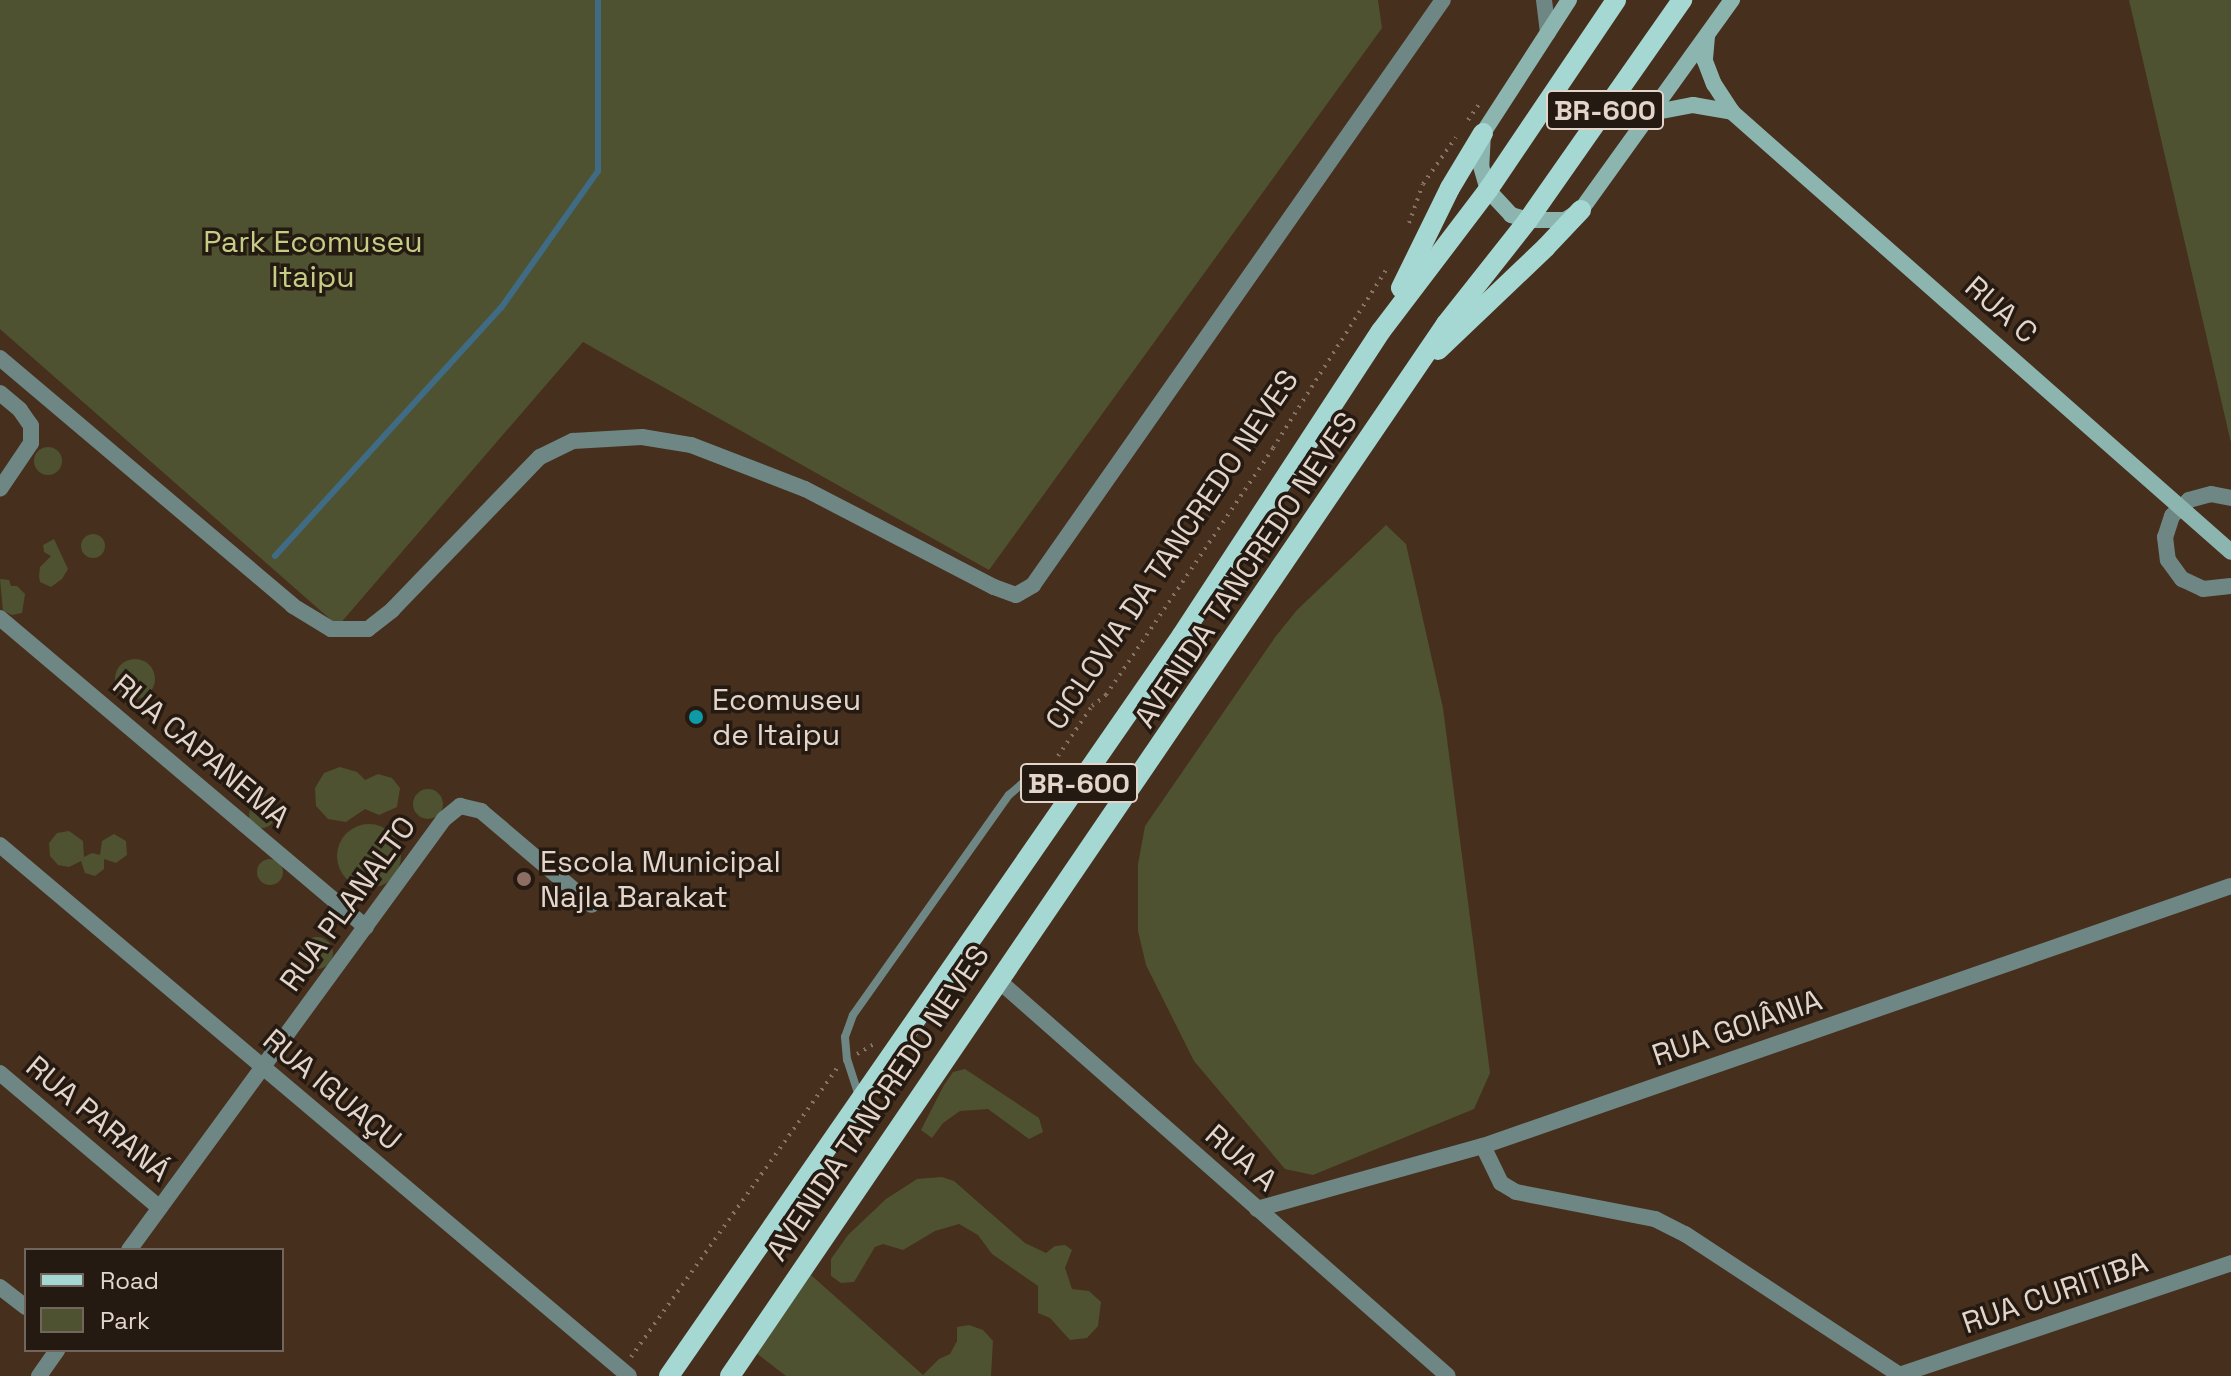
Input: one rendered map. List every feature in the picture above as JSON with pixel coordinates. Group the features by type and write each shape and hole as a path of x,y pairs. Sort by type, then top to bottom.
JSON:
{"main road":[{"name":"AVENIDA TANCREDO NEVES","path":"669,1376 1182,635 1381,331 1488,190 1616,0"},
{"name":"AVENIDA TANCREDO NEVES","path":"730,1376 998,980 1145,771 1446,324 1528,220 1682,0"},
{"path":"1381,331 1450,188 1475,126"},
{"path":"1420,366 1581,210"}],"street":[{"path":"0,358 293,606 331,629 368,629 392,610 540,457 573,441 642,437 691,445 805,489 994,587 1016,595 1033,585 1443,0"},
{"path":"1544,0 1548,33"},
{"path":"1569,0 1548,33 1475,126 1488,190 1511,215 1528,220 1565,220 1581,210 1732,0"},
{"name":"RUA C","path":"1707,36 1705,61 1714,84 1732,112 2182,505 2231,552"},
{"path":"1651,113 1693,105 1732,112"},
{"path":"0,393 20,410 31,426 31,443 0,489"},
{"path":"2231,498 2200,495 2182,505 2172,516 2165,537 2174,570 2203,589 2231,586"},
{"name":"RUA CAPANEMA","path":"0,618 366,927"},
{"name":"RUA PLANALTO","path":"130,1248 444,819 460,806 481,811 592,905"},
{"name":"RUA IGUAÇU","path":"0,845 626,1373"},
{"name":"RUA GOIÂNIA","path":"1257,1209 1483,1146 2231,886"},
{"name":"RUA A","path":"998,980 1448,1376"},
{"name":"RUA PARANÁ","path":"0,1073 160,1208"},
{"path":"1483,1146 1501,1183 1516,1192 1655,1219 1675,1229 1899,1376"},
{"name":"RUA CURITIBA","path":"1899,1376 2231,1263"},
{"path":"0,1287 24,1305"},
{"path":"39,1376 56,1352"}],"lane":[{"path":"861,1099 847,1060 845,1037 853,1015 1009,795 1026,780 1056,770 1091,767"}],"path":[{"path":"1475,126 1485,95"},
{"path":"1405,234 1423,184 1458,133"},
{"name":"CICLOVIA DA TANCREDO NEVES","path":"1056,770 1058,756 1092,706 1106,695 1247,487 1392,260"},
{"path":"626,1373 840,1064 874,1044"}],"green space":[{"name":"Park Ecomuseu Itaipu","path":"0,0 1378,0 1382,28 989,570 583,342 338,626 0,329"},
{"path":"2129,0 2231,0 2231,443"},
{"path":"48,447 58,451 62,461 58,471 48,475 38,471 34,461 38,451"},
{"path":"1386,525 1406,544 1443,708 1490,1073 1474,1109 1313,1175 1285,1169 1194,1061 1146,965 1138,931 1138,864 1145,826 1276,636 1297,610"},
{"path":"93,534 102,537 105,546 102,555 93,558 84,555 81,546 84,537"},
{"path":"54,539 68,569 62,579 51,587 40,582 39,576 40,567 51,556 44,552 43,545"},
{"path":"0,579 9,580 11,586 17,586 25,594 22,613 12,615 3,611"},
{"path":"135,659 149,665 155,679 149,693 135,699 121,693 115,679 121,665"},
{"path":"340,767 357,772 365,780 378,774 392,778 400,788 397,807 379,815 365,809 346,822 328,819 316,806 315,788 324,773"},
{"path":"428,789 439,793 443,804 439,815 428,819 417,815 413,804 417,793"},
{"path":"262,802 271,806 275,815 271,824 262,828 253,824 249,815 253,806"},
{"path":"363,824 375,824 392,833 399,844 399,868 392,879 375,888 363,888 351,883 342,874 337,862 337,850 342,838 351,829"},
{"path":"69,831 83,841 84,857 92,853 100,855 102,841 114,834 126,841 127,855 116,863 104,859 104,869 95,876 85,873 81,861 69,867 58,865 50,856 49,843 57,833"},
{"path":"270,859 280,862 283,872 280,882 270,885 260,882 257,872 260,862"},
{"path":"317,937 329,941 333,953 329,965 317,969 305,965 301,953 305,941"},
{"path":"965,1069 1039,1118 1043,1132 1029,1139 988,1109 960,1111 943,1123 932,1138 921,1130 953,1072"},
{"path":"942,1177 954,1181 1025,1243 1046,1253 1055,1246 1065,1245 1072,1250 1065,1268 1072,1289 1089,1291 1101,1302 1098,1326 1087,1338 1070,1340 1050,1318 1038,1313 1038,1286 992,1254 978,1235 959,1224 935,1231 903,1250 883,1244 875,1247 854,1282 841,1283 831,1276 831,1259 848,1235 886,1199 917,1179"},
{"path":"811,1275 923,1375 939,1359 950,1354 957,1341 957,1327 969,1325 983,1330 993,1341 991,1376 786,1376 755,1352"}],"waterway":[{"path":"275,556 501,308 598,171 598,0"}],"place":[{"name":"Ecomuseu de Itaipu","path":"696,717"},
{"name":"Escola Municipal Najla Barakat","path":"524,879"}]}
